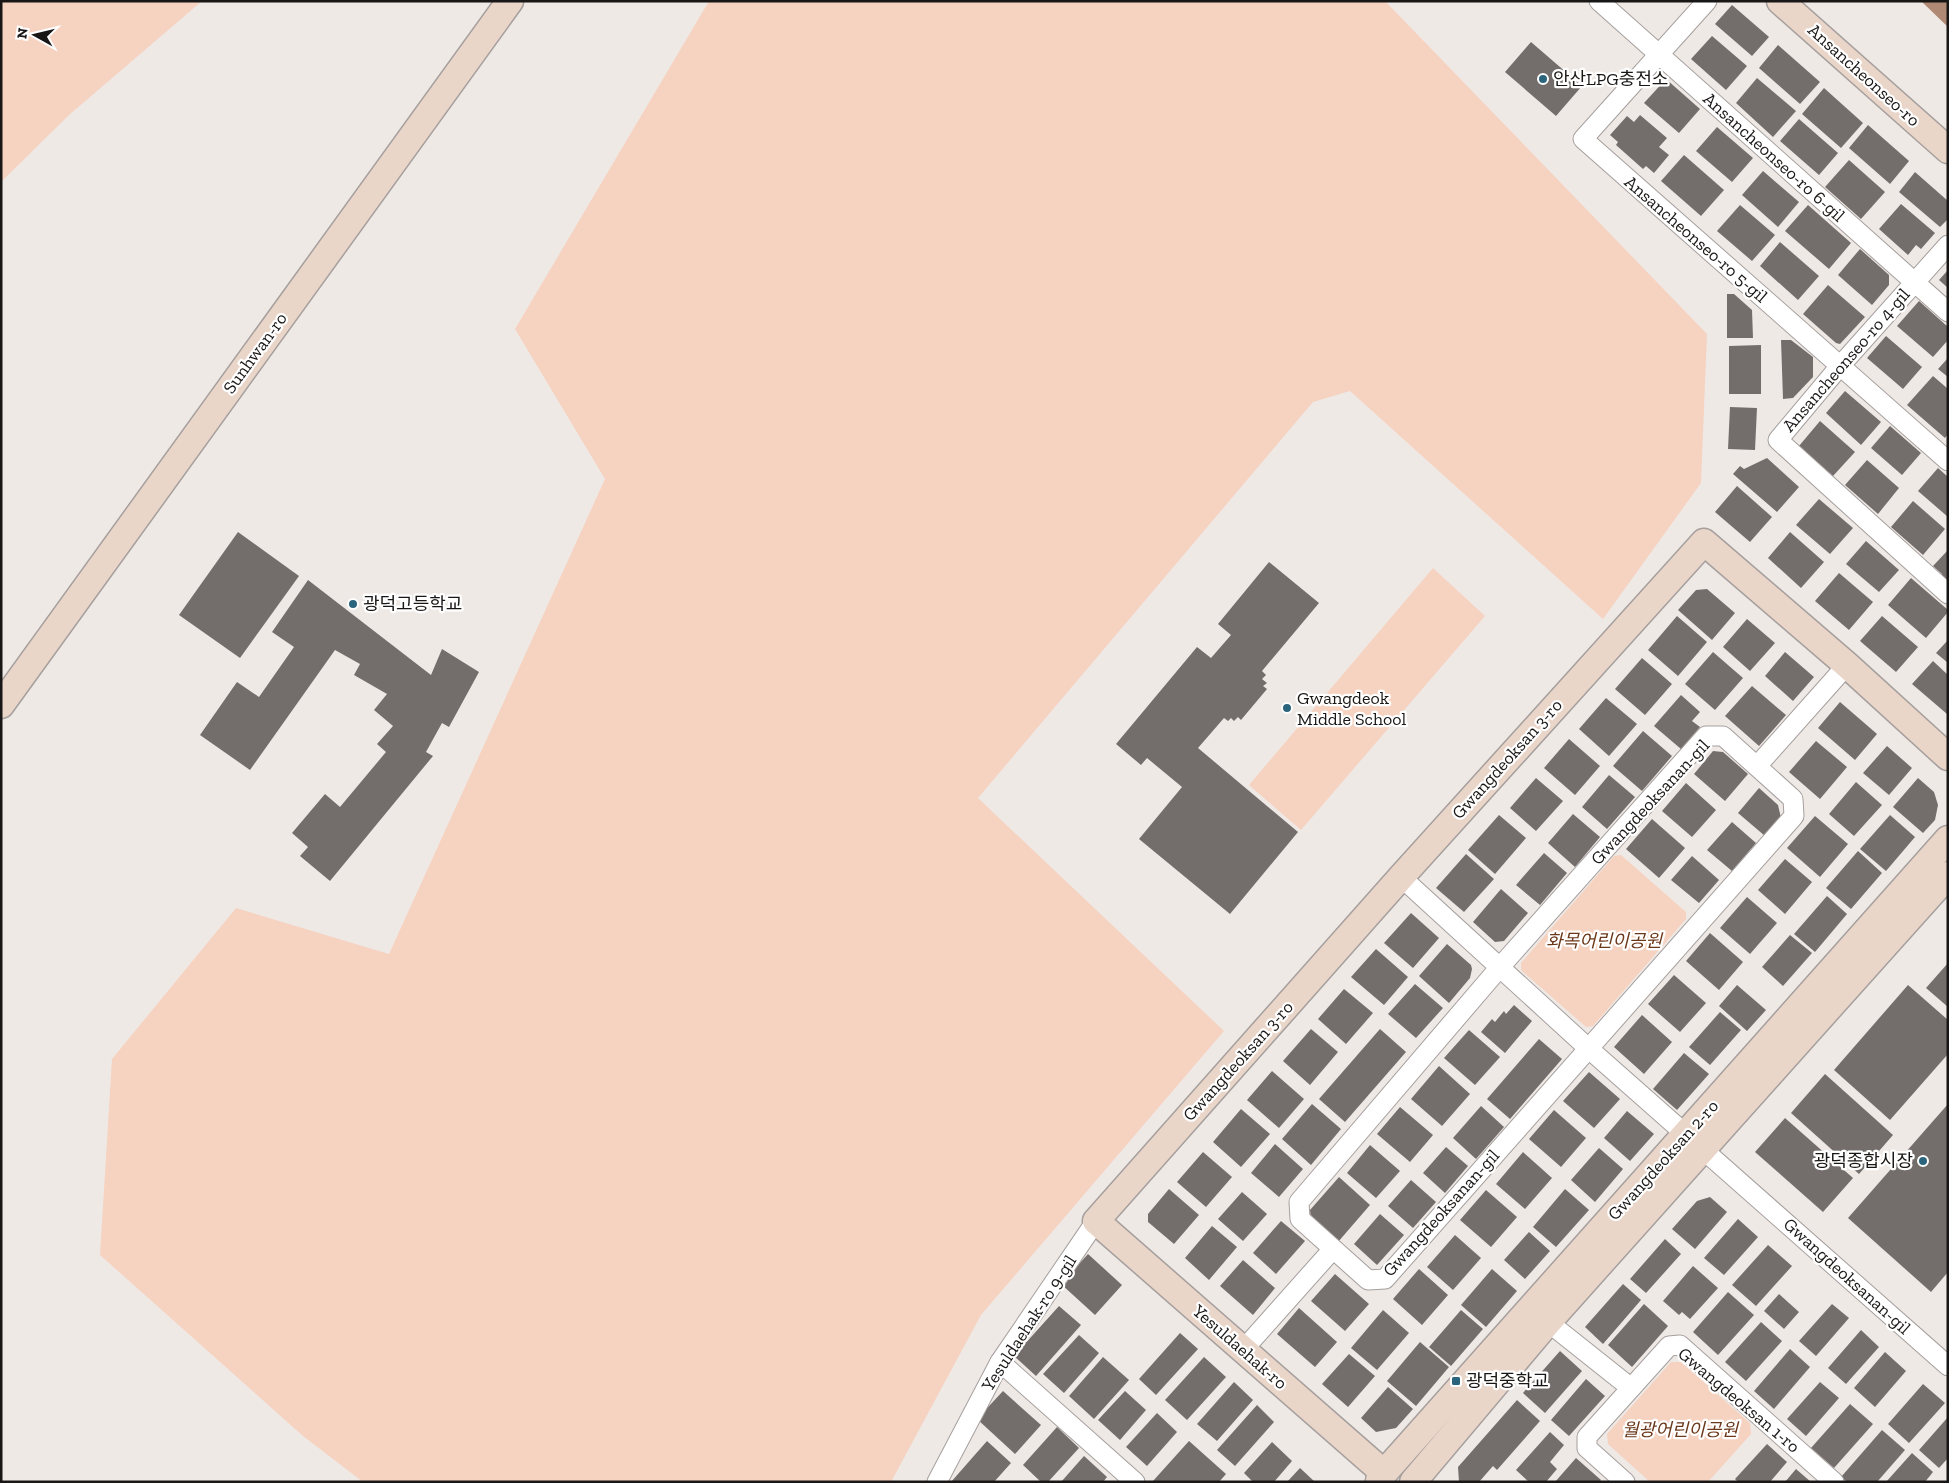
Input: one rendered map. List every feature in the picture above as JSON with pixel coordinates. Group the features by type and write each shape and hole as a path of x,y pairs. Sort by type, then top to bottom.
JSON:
{"street":[{"name":"Sunhwan-ro","path":"1,706 510,1"},
{"name":"Ansancheonseo-ro 6-gil","path":"1599,1 1948,312"},
{"name":"Ansancheonseo-ro 5-gil","path":"1707,1 1583,139 1948,461"},
{"name":"Ansancheonseo-ro","path":"1780,1 1948,150"},
{"name":"Ansancheonseo-ro 4-gil","path":"1948,245 1840,366 1778,440 1948,594"},
{"name":"Gwangdeoksan 3-ro","path":"1096,1221 1401,877 1704,542 1847,665 1948,757"},
{"path":"1757,766 1847,665"},
{"name":"Gwangdeoksanan-gil","path":"1706,736 1723,736 1757,766 1793,800 1794,816 1385,1279 1368,1280 1300,1219 1299,1202 1500,967 1706,736"},
{"name":"Gwangdeoksan 2-ro","path":"1414,1481 1948,839"},
{"name":"Gwangdeoksan 2-ro","path":"1384,1474 1695,1141 1948,875"},
{"name":"Gwangdeoksanan-gil","path":"1401,877 1588,1048 1948,1366"},
{"name":"Yesuldaehak-ro","path":"1096,1221 1384,1474 1414,1481"},
{"name":"Yesuldaehak-ro 9-gil","path":"938,1482 1000,1362 1096,1221"},
{"path":"1243,1350 1333,1249"},
{"path":"1548,1322 1631,1388"},
{"name":"Gwangdeoksan 1-ro","path":"1626,1482 1587,1448 1586,1437 1669,1346 1680,1345 1834,1482"},
{"path":"1000,1362 1135,1482"}],"green space":[{"path":"1,1 202,1 69,115 1,182"},
{"path":"709,1 1385,1 1707,334 1701,483 1603,619 1350,391 1313,402 978,798 1224,1031 981,1315 891,1482 363,1482 303,1436 100,1255 112,1059 236,908 389,954 605,479 515,329"},
{"path":"1433,568 1485,616 1301,830 1249,785"},
{"name":"화목어린이공원","path":"1621,855 1686,912 1686,919 1593,1026 1586,1027 1521,970 1521,963 1614,856"},
{"name":"월광어린이공원","path":"1671,1362 1681,1362 1750,1423 1751,1434 1708,1482 1650,1482 1608,1444 1607,1434"}],"shaded area":[{"path":"1921,1 1948,1 1948,27"}],"building":[{"path":"1732,5 1769,37 1752,56 1715,24"},
{"path":"1712,36 1747,66 1726,90 1691,59"},
{"name":"안산LPG충전소","path":"1531,42 1582,86 1556,116 1505,72"},
{"path":"1778,45 1820,82 1800,104 1759,68"},
{"path":"1757,78 1796,111 1773,137 1736,103"},
{"path":"1666,79 1700,109 1679,133 1644,103"},
{"path":"1824,88 1863,123 1841,148 1802,114"},
{"path":"1640,115 1667,138 1659,147 1669,155 1654,173 1646,166 1643,169 1616,145 1618,142 1610,135 1627,116 1634,122"},
{"path":"1799,119 1838,153 1819,175 1780,141"},
{"path":"1868,125 1909,161 1890,184 1849,148"},
{"path":"1717,127 1753,158 1732,182 1696,151"},
{"path":"1684,155 1724,190 1701,216 1661,181"},
{"path":"1849,160 1885,192 1861,219 1825,187"},
{"path":"1763,171 1799,202 1778,227 1742,195"},
{"path":"1915,172 1948,201 1948,219 1940,227 1899,192"},
{"path":"1901,204 1935,233 1921,249 1916,245 1908,255 1879,229"},
{"path":"1740,205 1775,235 1752,261 1717,231"},
{"path":"1808,205 1851,243 1829,269 1785,231"},
{"path":"1780,242 1819,276 1798,300 1760,266"},
{"path":"1860,249 1889,275 1889,285 1872,305 1838,275"},
{"path":"1948,270 1948,288 1939,280"},
{"path":"1828,285 1865,317 1840,344 1836,343 1803,314"},
{"path":"1727,294 1734,294 1752,310 1753,338 1727,338"},
{"path":"1919,301 1948,327 1948,340 1933,357 1897,326"},
{"path":"1886,336 1922,367 1903,389 1867,358"},
{"path":"1781,340 1791,340 1813,357 1813,377 1793,398 1783,399"},
{"path":"1761,345 1761,394 1729,394 1729,346"},
{"path":"1948,358 1948,377 1938,369"},
{"path":"1933,376 1948,389 1948,434 1945,438 1907,405"},
{"path":"1845,391 1881,422 1861,445 1826,413"},
{"path":"1730,407 1757,408 1755,450 1728,449"},
{"path":"1820,421 1855,452 1833,476 1799,446"},
{"path":"1890,426 1921,453 1902,475 1871,448"},
{"path":"1767,458 1799,487 1777,512 1733,474 1740,466 1744,469"},
{"path":"1867,460 1899,488 1878,514 1845,485"},
{"path":"1938,468 1948,477 1948,517 1918,491"},
{"path":"1737,486 1772,517 1750,542 1715,512"},
{"path":"1819,499 1853,528 1830,554 1796,525"},
{"path":"1913,501 1945,529 1923,555 1891,527"},
{"path":"238,532 299,576 240,658 179,615"},
{"path":"1790,532 1824,562 1801,588 1768,558"},
{"path":"1866,541 1899,570 1879,592 1846,564"},
{"path":"1948,550 1948,586 1938,578 1942,574 1933,566"},
{"path":"1269,562 1319,603 1262,671 1266,675 1262,679 1267,683 1263,686 1267,689 1241,720 1238,717 1234,721 1231,718 1228,721 1224,718 1198,748 1298,832 1230,914 1139,839 1182,787 1147,758 1141,765 1116,744 1197,647 1211,658 1231,635 1218,624"},
{"path":"1839,573 1873,602 1849,630 1815,601"},
{"path":"1911,578 1948,610 1926,638 1888,605"},
{"path":"308,580 431,675 442,649 479,672 449,727 442,723 426,752 433,756 330,881 300,856 308,847 292,833 325,794 340,807 386,752 377,744 393,726 374,710 387,694 354,675 360,664 335,650 250,770 200,735 237,682 259,697 294,647 272,632"},
{"path":"1707,589 1735,613 1712,640 1678,610 1696,590"},
{"path":"1677,616 1707,642 1678,676 1648,650"},
{"path":"1882,616 1918,647 1896,672 1860,641"},
{"path":"1747,619 1775,643 1750,671 1723,647"},
{"path":"1948,640 1948,663 1936,653"},
{"path":"1713,652 1743,678 1715,710 1685,684"},
{"path":"1785,652 1814,677 1793,701 1765,676"},
{"path":"1642,658 1672,684 1645,715 1615,689"},
{"path":"1933,661 1948,675 1947,714 1912,684"},
{"path":"1752,686 1786,715 1759,746 1725,716"},
{"path":"1681,695 1700,712 1692,721 1700,727 1681,749 1654,726"},
{"path":"1606,698 1637,724 1609,756 1579,729"},
{"path":"1840,702 1877,734 1855,760 1818,728"},
{"path":"1643,731 1672,756 1642,791 1613,766"},
{"path":"1569,739 1600,766 1575,795 1544,768"},
{"path":"1816,741 1847,767 1820,799 1789,772"},
{"path":"1887,746 1912,768 1889,795 1863,773"},
{"path":"1713,751 1723,752 1748,774 1725,801 1694,774"},
{"path":"1609,775 1635,797 1607,829 1582,807"},
{"path":"1536,778 1563,801 1536,831 1510,808"},
{"path":"1918,778 1934,792 1938,805 1935,820 1923,833 1893,807"},
{"path":"1856,782 1882,805 1854,836 1829,814"},
{"path":"1686,783 1716,810 1692,837 1662,811"},
{"path":"1759,788 1778,805 1781,818 1765,836 1738,813"},
{"path":"1573,814 1600,837 1575,867 1548,843"},
{"path":"1499,815 1526,838 1495,874 1468,850"},
{"path":"1890,815 1915,837 1886,871 1860,849"},
{"path":"1815,816 1848,844 1820,877 1787,848"},
{"path":"1652,819 1685,848 1659,878 1626,849"},
{"path":"1732,822 1756,843 1732,871 1707,850"},
{"path":"1858,851 1882,873 1851,909 1826,888"},
{"path":"1544,853 1567,873 1540,905 1516,885"},
{"path":"1466,854 1494,879 1464,912 1436,888"},
{"path":"1692,856 1719,880 1699,903 1671,880"},
{"path":"1785,859 1812,882 1785,914 1758,890"},
{"path":"1501,889 1528,913 1504,941 1495,942 1473,922"},
{"path":"1827,896 1847,914 1815,952 1794,934"},
{"path":"1747,897 1777,923 1750,954 1720,928"},
{"path":"1411,913 1439,938 1413,968 1384,943"},
{"path":"1710,933 1743,962 1719,990 1686,961"},
{"path":"1790,935 1812,953 1783,986 1762,967"},
{"path":"1447,944 1471,965 1472,969 1470,978 1449,1003 1419,976"},
{"path":"1376,949 1408,977 1384,1005 1351,977"},
{"path":"1948,963 1948,1007 1926,988"},
{"path":"1674,975 1706,1003 1680,1032 1648,1004"},
{"path":"1415,984 1443,1008 1416,1038 1388,1014"},
{"path":"1737,985 1766,1010 1747,1031 1719,1006"},
{"path":"1908,985 1948,1020 1948,1054 1890,1120 1834,1070"},
{"path":"1344,989 1373,1013 1346,1044 1318,1019"},
{"path":"1514,1005 1532,1021 1505,1053 1481,1032 1492,1019 1495,1022 1504,1011 1506,1014"},
{"path":"1720,1012 1741,1030 1710,1065 1689,1047"},
{"path":"1642,1015 1672,1042 1644,1074 1614,1047"},
{"path":"1311,1029 1338,1052 1310,1085 1283,1061"},
{"path":"1380,1029 1406,1052 1345,1122 1319,1099"},
{"path":"1469,1030 1500,1057 1475,1085 1444,1058"},
{"path":"1539,1039 1562,1059 1510,1119 1487,1099"},
{"path":"1684,1053 1709,1074 1677,1110 1653,1089"},
{"path":"1439,1066 1470,1094 1442,1126 1411,1099"},
{"path":"1272,1071 1304,1099 1279,1128 1247,1100"},
{"path":"1589,1072 1620,1099 1594,1128 1563,1101"},
{"path":"1825,1074 1893,1135 1859,1174 1791,1113"},
{"path":"1312,1104 1341,1129 1311,1165 1282,1139"},
{"name":"광덕종합시장","path":"1948,1104 1948,1272 1931,1292 1848,1218"},
{"path":"1481,1106 1504,1127 1476,1159 1453,1138"},
{"path":"1400,1107 1433,1135 1410,1162 1377,1134"},
{"path":"1241,1109 1270,1134 1241,1167 1213,1142"},
{"path":"1554,1110 1586,1138 1561,1167 1529,1139"},
{"path":"1627,1111 1654,1134 1630,1161 1604,1138"},
{"path":"1785,1118 1853,1178 1823,1212 1755,1152"},
{"path":"1275,1144 1303,1169 1279,1197 1251,1173"},
{"path":"1370,1145 1400,1171 1376,1198 1347,1173"},
{"path":"1446,1147 1468,1166 1445,1193 1423,1173"},
{"path":"1599,1148 1623,1169 1595,1202 1571,1180"},
{"path":"1203,1152 1232,1177 1206,1207 1177,1182"},
{"path":"1523,1152 1552,1178 1525,1209 1496,1184"},
{"path":"1339,1177 1370,1205 1338,1242 1311,1219 1310,1210"},
{"path":"1411,1180 1436,1202 1413,1228 1388,1206"},
{"path":"1169,1189 1199,1215 1174,1244 1148,1222 1148,1214"},
{"path":"1565,1189 1589,1210 1556,1247 1533,1227"},
{"path":"1486,1190 1517,1217 1491,1247 1460,1220"},
{"path":"1242,1192 1267,1214 1243,1241 1218,1219"},
{"path":"1710,1197 1727,1212 1695,1249 1672,1229 1697,1201"},
{"path":"1380,1214 1404,1235 1377,1265 1354,1244"},
{"path":"1738,1219 1758,1237 1724,1275 1704,1258"},
{"path":"1281,1221 1305,1241 1276,1274 1253,1253"},
{"path":"1212,1226 1237,1247 1209,1280 1185,1258"},
{"path":"1529,1232 1550,1251 1525,1279 1504,1260"},
{"path":"1455,1235 1481,1258 1453,1290 1427,1267"},
{"path":"1665,1239 1681,1254 1646,1293 1630,1279"},
{"path":"1768,1245 1792,1266 1756,1306 1732,1285"},
{"path":"1088,1254 1122,1285 1095,1315 1061,1284"},
{"path":"1243,1260 1275,1288 1253,1315 1220,1286"},
{"path":"1693,1266 1718,1288 1690,1319 1682,1312 1679,1315 1663,1301"},
{"path":"1419,1269 1448,1295 1422,1325 1393,1299"},
{"path":"1492,1269 1517,1291 1486,1327 1461,1305"},
{"path":"1335,1274 1369,1304 1345,1331 1311,1301"},
{"path":"1623,1284 1641,1300 1603,1344 1585,1327"},
{"path":"1728,1292 1754,1315 1718,1355 1693,1332"},
{"path":"1779,1294 1799,1312 1784,1329 1764,1311"},
{"path":"1644,1304 1668,1326 1632,1367 1608,1345"},
{"path":"1832,1304 1849,1318 1816,1356 1799,1341"},
{"path":"1059,1306 1081,1325 1036,1376 1014,1356"},
{"path":"1299,1308 1337,1342 1315,1367 1277,1334"},
{"path":"1383,1310 1409,1333 1377,1370 1351,1348"},
{"path":"1461,1310 1483,1329 1451,1366 1429,1347"},
{"path":"1761,1322 1782,1341 1746,1381 1725,1362"},
{"path":"1861,1330 1879,1347 1846,1384 1828,1368"},
{"path":"1180,1333 1198,1349 1156,1395 1139,1379"},
{"path":"1079,1335 1099,1353 1064,1393 1043,1374"},
{"path":"1420,1342 1449,1367 1416,1406 1387,1381"},
{"path":"1790,1349 1810,1367 1774,1409 1754,1391"},
{"path":"1560,1351 1582,1371 1545,1413 1523,1393"},
{"path":"1885,1352 1906,1371 1875,1407 1854,1388"},
{"path":"1349,1354 1375,1376 1348,1407 1322,1384"},
{"path":"1103,1357 1129,1380 1094,1419 1069,1396"},
{"path":"1204,1357 1226,1377 1187,1420 1165,1400"},
{"path":"1586,1379 1605,1396 1569,1436 1551,1420"},
{"path":"1234,1382 1253,1400 1217,1441 1197,1424"},
{"path":"1820,1382 1839,1398 1806,1436 1787,1419"},
{"path":"1923,1384 1945,1403 1909,1443 1888,1424"},
{"path":"1388,1387 1413,1409 1396,1428 1376,1432 1361,1418"},
{"path":"1003,1391 1041,1425 1015,1454 977,1419"},
{"path":"1125,1391 1146,1410 1120,1440 1098,1420"},
{"path":"1517,1400 1540,1421 1497,1470 1493,1466 1479,1482 1459,1482 1458,1467"},
{"path":"1850,1404 1873,1424 1834,1468 1811,1448"},
{"path":"1257,1405 1274,1422 1235,1466 1217,1450"},
{"path":"1157,1413 1177,1432 1147,1466 1126,1447"},
{"path":"1948,1417 1948,1458 1939,1468 1919,1450"},
{"path":"1057,1427 1079,1448 1048,1482 1041,1482 1023,1465"},
{"path":"1882,1430 1905,1450 1877,1482 1847,1482 1841,1477"},
{"path":"1550,1432 1564,1445 1550,1462 1557,1469 1546,1482 1529,1482 1516,1470"},
{"path":"987,1441 1011,1463 994,1482 951,1482"},
{"path":"1189,1441 1226,1474 1219,1482 1154,1482 1153,1481"},
{"path":"1272,1442 1292,1461 1274,1482 1253,1482 1244,1473"},
{"path":"1767,1444 1787,1462 1770,1482 1738,1482 1735,1479"},
{"path":"1912,1453 1933,1472 1925,1482 1886,1482"},
{"path":"1084,1456 1107,1477 1103,1482 1061,1482"},
{"path":"1576,1458 1601,1480 1599,1482 1555,1482"},
{"path":"1300,1468 1315,1482 1287,1482"},
{"path":"1796,1469 1811,1482 1785,1482"}],"place":[{"name":"안산LPG충전소","path":"1543,79"},
{"name":"광덕고등학교","path":"353,604"},
{"name":"Gwangdeok Middle School","path":"1287,708"},
{"name":"광덕종합시장","path":"1923,1161"},
{"name":"광덕중학교","path":"1456,1381"}]}
